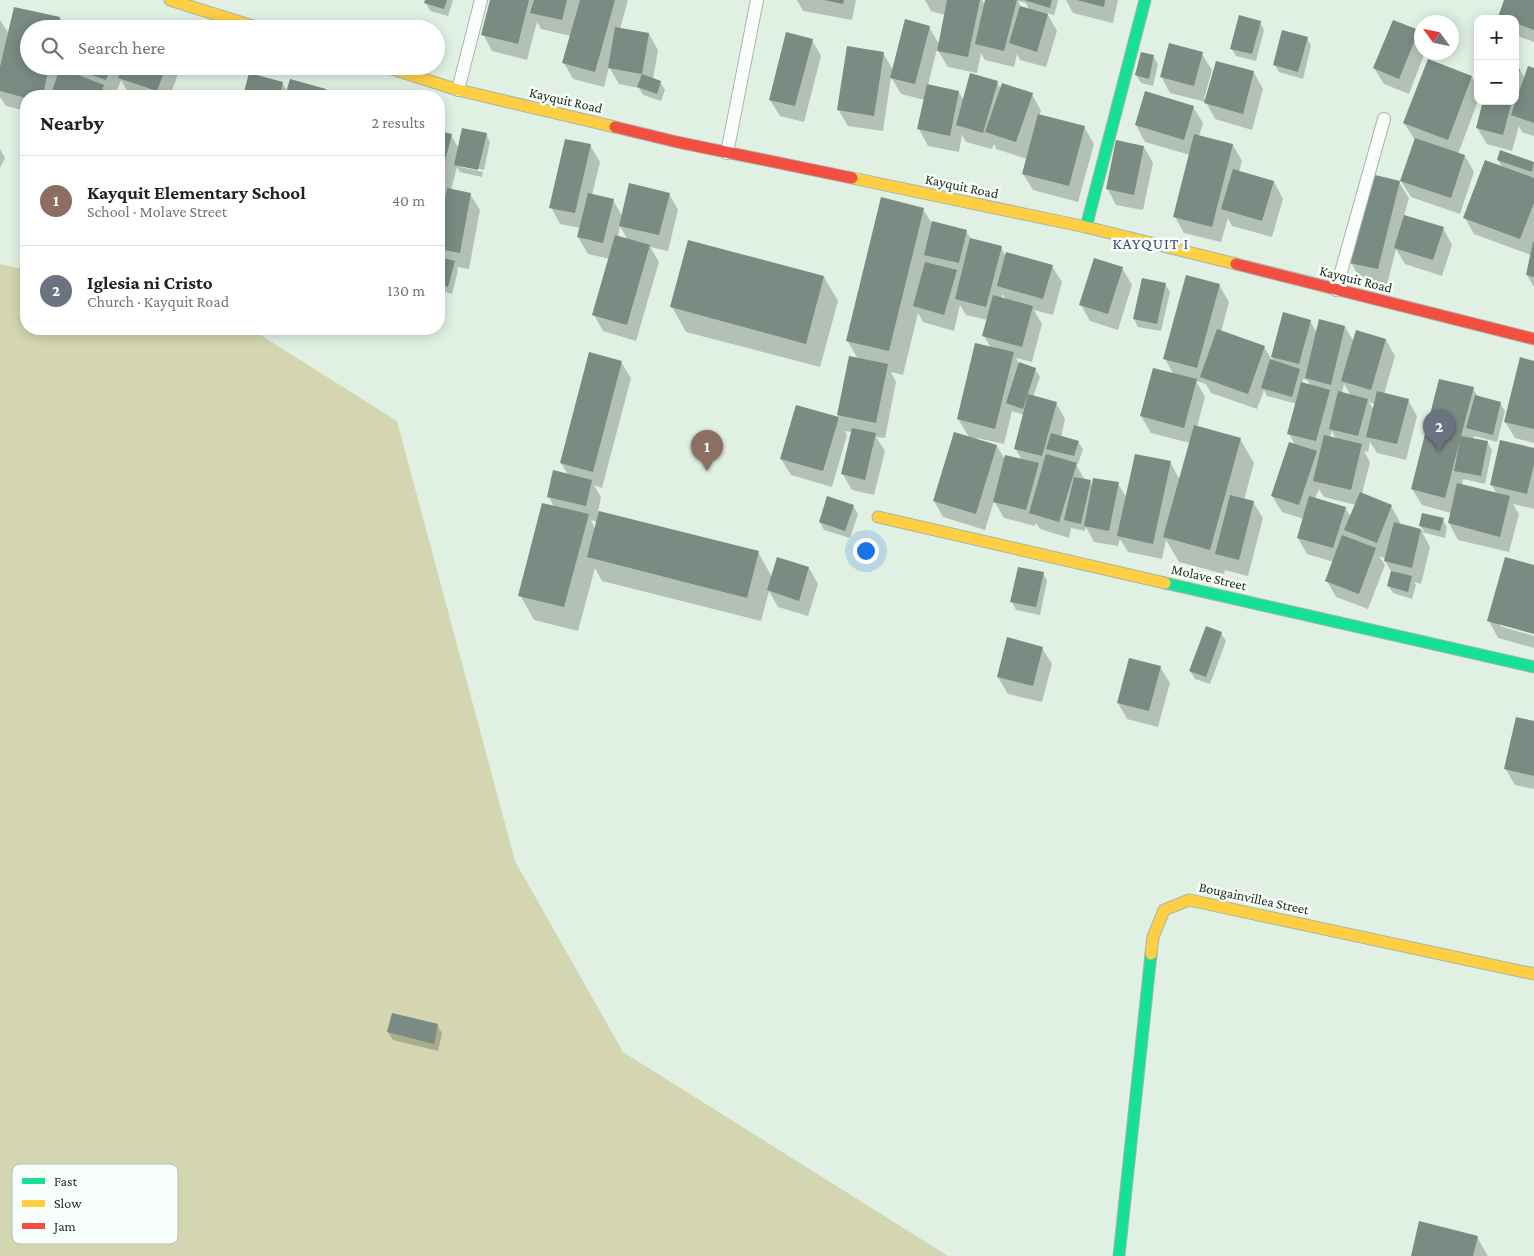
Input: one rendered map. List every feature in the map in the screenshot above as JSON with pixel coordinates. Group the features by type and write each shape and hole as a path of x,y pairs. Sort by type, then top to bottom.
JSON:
{"street":[{"path":"170,0 233,20"},
{"path":"1086,227 1145,0"},
{"name":"Kayquit Road","path":"411,75 458,90 676,142 1086,227 1534,339"},
{"name":"Molave Street","path":"878,516 1534,667"},
{"name":"Bougainvillea Street","path":"1119,1256 1153,937 1164,910 1189,900 1534,974"}],"lane":[{"path":"458,90 481,0"},
{"path":"727,152 757,0"},
{"path":"1336,290 1384,119"}],"green space":[{"path":"0,264 20,269 20,335 261,335 397,421 515,861 623,1052 948,1256 0,1256"}],"building":[{"path":"425,0 447,0 444,9 424,3"},
{"path":"490,0 529,0 518,44 481,35"},
{"path":"534,0 567,0 562,20 530,13"},
{"path":"580,0 615,0 595,72 562,63"},
{"path":"824,0 844,0 843,4"},
{"path":"947,0 980,0 968,57 937,51"},
{"path":"985,0 1017,0 1004,51 975,44"},
{"path":"1024,0 1052,0 1050,8"},
{"path":"1077,0 1105,0 1104,7"},
{"path":"1504,0 1534,0 1534,30 1519,24 1519,15 1499,15"},
{"path":"1020,6 1048,14 1037,52 1009,43"},
{"path":"14,7 60,17 60,20 20,20 20,75 47,75 44,90 20,90 20,96 0,91 0,67"},
{"path":"1239,15 1261,21 1252,54 1230,49"},
{"path":"905,19 930,26 915,84 890,78"},
{"path":"1393,20 1414,28 1414,42 1399,79 1373,68"},
{"path":"615,27 649,33 642,74 608,68"},
{"path":"1282,30 1308,37 1298,72 1273,65"},
{"path":"786,32 813,39 795,106 769,100"},
{"path":"1169,43 1203,52 1194,86 1160,77"},
{"path":"847,46 884,52 874,116 837,110"},
{"path":"1141,52 1154,55 1149,79 1135,75"},
{"path":"1428,60 1472,76 1448,140 1403,123"},
{"path":"1216,61 1254,71 1243,114 1204,103"},
{"path":"1528,66 1534,68 1534,123 1511,115 1514,105 1519,105 1519,92"},
{"path":"970,73 998,81 983,133 956,125"},
{"path":"642,74 661,81 657,94 637,87"},
{"path":"58,75 78,75 104,85 102,90 52,90"},
{"path":"92,75 108,75 106,80"},
{"path":"119,75 163,75 157,90 118,78"},
{"path":"248,75 257,75 283,82 281,90 245,90"},
{"path":"290,79 326,89 326,90 287,90"},
{"path":"1002,83 1033,93 1016,142 985,132"},
{"path":"927,84 959,91 950,136 917,129"},
{"path":"1145,91 1194,106 1184,140 1135,125"},
{"path":"1482,105 1511,105 1503,135 1476,128"},
{"path":"1038,114 1085,126 1069,186 1022,174"},
{"path":"462,128 487,133 478,170 454,165"},
{"path":"445,132 452,134 445,161"},
{"path":"1194,134 1233,144 1212,227 1173,217"},
{"path":"1415,138 1465,155 1451,198 1400,181"},
{"path":"565,139 591,144 575,213 549,208"},
{"path":"1116,140 1144,146 1134,195 1106,189"},
{"path":"1500,150 1534,162 1532,172 1497,160"},
{"path":"1485,160 1534,178 1534,203 1520,239 1463,218"},
{"path":"1233,169 1274,181 1262,221 1221,209"},
{"path":"1371,174 1400,181 1378,269 1349,263"},
{"path":"629,183 670,193 659,235 619,226"},
{"path":"447,188 471,193 460,253 445,250 445,199"},
{"path":"588,193 614,199 603,243 577,237"},
{"path":"881,197 924,208 889,351 846,341"},
{"path":"1404,215 1444,227 1433,260 1394,248"},
{"path":"932,221 967,230 959,263 924,255"},
{"path":"615,235 650,245 627,325 592,315"},
{"path":"970,238 1002,246 986,307 955,299"},
{"path":"688,240 824,276 806,344 670,307"},
{"path":"1534,242 1534,277 1526,275"},
{"path":"1006,252 1053,265 1043,299 997,286"},
{"path":"445,258 455,261 448,287 445,286"},
{"path":"1094,258 1123,267 1108,314 1079,305"},
{"path":"925,262 957,270 944,315 913,306"},
{"path":"1186,275 1220,284 1197,368 1163,359"},
{"path":"1142,278 1166,283 1157,324 1133,319"},
{"path":"993,295 1033,306 1022,347 982,336"},
{"path":"1283,312 1311,320 1299,364 1271,357"},
{"path":"1319,319 1345,326 1331,385 1305,378"},
{"path":"1217,329 1265,346 1248,394 1200,377"},
{"path":"1356,330 1386,339 1371,390 1341,381"},
{"path":"975,343 1014,352 995,429 957,419"},
{"path":"589,352 622,361 593,472 560,463"},
{"path":"849,356 888,364 876,423 837,415"},
{"path":"1520,357 1534,361 1534,429 1504,422"},
{"path":"1270,359 1300,369 1292,397 1261,388"},
{"path":"1019,362 1036,368 1023,409 1006,403"},
{"path":"1153,368 1197,379 1184,428 1140,416"},
{"path":"1439,379 1474,387 1461,436 1488,441 1481,476 1454,471 1460,440 1445,498 1411,489"},
{"path":"1301,382 1330,390 1316,441 1287,434"},
{"path":"1338,391 1368,399 1358,436 1329,429"},
{"path":"1377,391 1409,399 1397,444 1366,437"},
{"path":"1028,394 1057,402 1042,456 1014,449"},
{"path":"1475,395 1501,402 1493,435 1466,428"},
{"path":"796,405 839,417 823,471 780,459"},
{"path":"1194,425 1241,438 1210,550 1163,537"},
{"path":"852,428 876,433 865,480 841,474"},
{"path":"954,432 997,445 976,514 933,501"},
{"path":"1051,433 1079,441 1074,456 1046,449"},
{"path":"1324,435 1362,444 1351,490 1313,481"},
{"path":"1500,440 1534,448 1534,464 1527,494 1490,485"},
{"path":"1289,442 1317,451 1299,505 1271,496"},
{"path":"1046,454 1077,463 1059,522 1029,513"},
{"path":"1135,454 1171,461 1153,544 1117,536"},
{"path":"1005,455 1039,463 1026,510 993,502"},
{"path":"553,470 592,480 586,506 547,497"},
{"path":"1074,477 1091,480 1081,524 1064,520"},
{"path":"1093,478 1119,482 1109,531 1084,526"},
{"path":"1457,483 1510,496 1500,537 1448,523"},
{"path":"1360,492 1392,505 1377,543 1344,530"},
{"path":"1230,495 1254,501 1239,560 1215,554"},
{"path":"827,496 854,505 845,531 819,522"},
{"path":"1309,496 1346,507 1333,548 1297,538"},
{"path":"542,503 589,514 564,607 518,596"},
{"path":"599,511 759,551 747,598 587,557"},
{"path":"1422,513 1444,518 1440,531 1419,526"},
{"path":"1394,522 1421,529 1412,568 1384,561"},
{"path":"1342,535 1376,548 1359,594 1325,581"},
{"path":"777,557 809,567 799,601 767,590"},
{"path":"1505,557 1534,565 1534,634 1487,621"},
{"path":"1018,567 1044,572 1036,607 1010,602"},
{"path":"1391,571 1412,576 1408,592 1387,586"},
{"path":"1206,626 1222,632 1206,677 1189,671"},
{"path":"1007,637 1043,647 1033,686 997,677"},
{"path":"1129,658 1161,666 1149,711 1117,703"},
{"path":"1516,717 1534,721 1534,776 1504,769"},
{"path":"392,1013 438,1024 434,1044 387,1032"},
{"path":"1419,1221 1478,1236 1473,1256 1411,1256"}],"traffic: fast":[{"path":"1086,227 1145,0"},
{"path":"1165,583 1534,667"},
{"path":"1119,1256 1151,954"}],"traffic: slow":[{"path":"170,0 233,20"},
{"path":"411,75 458,90 615,127"},
{"path":"852,178 1086,227 1236,264"},
{"path":"878,517 1165,583"},
{"path":"1151,954 1153,937 1164,910 1189,900 1534,974"}],"traffic: jam":[{"path":"615,127 677,142 852,178"},
{"path":"1236,264 1534,339"}],"place":[{"name":"Iglesia ni Cristo","path":"1439,451"},
{"name":"Kayquit Elementary School","path":"707,471"}],"district":[{"name":"KAYQUIT I","path":"1151,243"}]}
